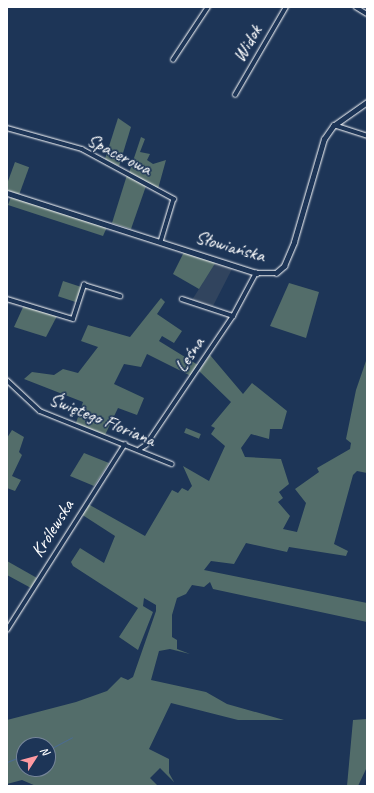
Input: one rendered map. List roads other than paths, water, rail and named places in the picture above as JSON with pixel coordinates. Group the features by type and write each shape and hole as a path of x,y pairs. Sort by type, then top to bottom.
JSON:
{"street":[{"path":"174,60 208,7"},
{"name":"Widok","path":"235,95 286,7"},
{"path":"356,7 367,14"},
{"name":"Słowiańska","path":"7,193 256,273 276,273 287,261 324,139 334,125 367,102"},
{"path":"334,125 367,136"},
{"name":"Spacerowa","path":"7,128 82,149 174,199 161,242"},
{"name":"Leśna","path":"140,449 146,445 233,316 256,273"},
{"path":"7,299 73,320 84,285 120,296"},
{"path":"182,299 233,316"},
{"name":"Świętego Floriana","path":"7,380 40,412 140,449 172,464"},
{"name":"Królewska","path":"7,630 125,444"}],"waterway":[{"path":"56,746 72,737"},
{"path":"7,762 16,758"}]}
